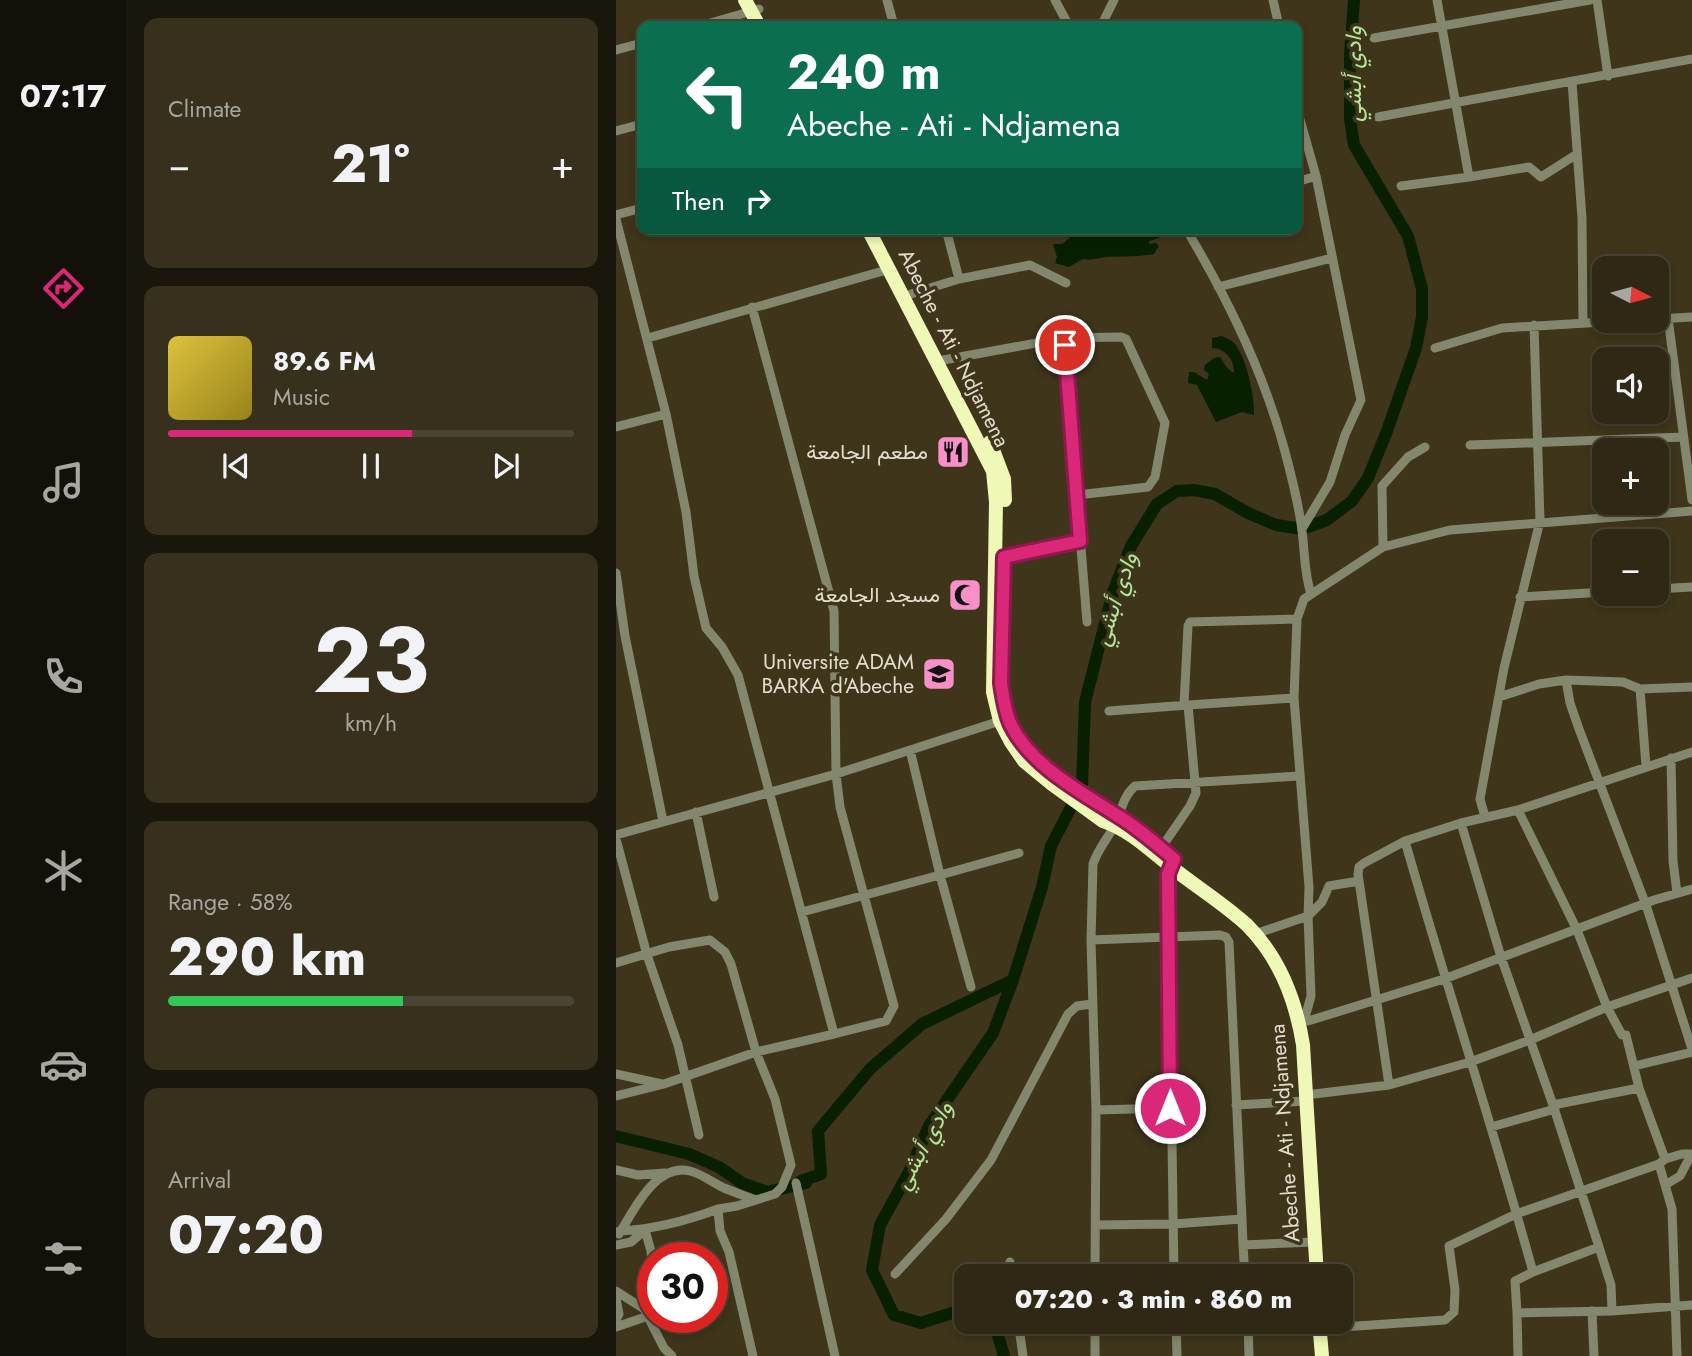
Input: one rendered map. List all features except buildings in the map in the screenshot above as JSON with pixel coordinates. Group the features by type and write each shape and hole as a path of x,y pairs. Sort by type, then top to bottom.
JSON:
{"highway":[{"path":"753,5 765,21"},
{"name":"Abeche - Ati - Ndjamena","path":"871,235 1002,468 1005,494 993,692 1000,721 1017,752 1233,902 1283,957 1307,1017 1312,1044 1311,1098"},
{"name":"Abeche - Ati - Ndjamena","path":"880,235 942,359"},
{"name":"Abeche - Ati - Ndjamena","path":"1000,558 1003,699 1012,728 1049,775"},
{"name":"Abeche - Ati - Ndjamena","path":"1259,933 1297,1012 1311,1098 1324,1264"},
{"name":"Abeche - Ati - Ndjamena","path":"1316,1264 1314,1242 1318,1204"},
{"path":"1322,1356 1324,1334"},
{"path":"1327,1334 1330,1356"}],"street":[{"path":"887,0 893,21"},
{"path":"1055,0 1066,21"},
{"path":"1104,21 1114,0"},
{"path":"1273,0 1278,21"},
{"path":"1276,11 1280,0"},
{"path":"1437,0 1469,177"},
{"path":"1374,38 1590,0"},
{"path":"1597,0 1608,76"},
{"path":"713,21 753,5"},
{"path":"616,50 637,44"},
{"path":"1378,117 1692,59"},
{"path":"1572,82 1582,218 1583,323"},
{"path":"616,131 637,125"},
{"path":"1302,127 1316,176 1361,400 1345,435 1330,482 1302,529"},
{"path":"1401,186 1529,167 1541,177 1577,154"},
{"path":"1302,180 1316,176"},
{"path":"637,210 616,217 666,414 686,512 694,576 706,628 722,647 738,676 834,1034"},
{"path":"947,235 958,279"},
{"path":"1190,235 1256,363 1283,447 1302,529 1306,577 1311,594"},
{"path":"1218,288 1332,258"},
{"path":"911,293 958,279 1030,265 1066,283"},
{"path":"648,338 890,269"},
{"path":"616,1096 664,1084 756,1052 886,1021 894,1006 840,807 836,774 834,611 752,307"},
{"path":"1670,318 1692,317"},
{"path":"1436,348 1502,328 1592,322"},
{"path":"1485,817 1480,799 1499,697 1520,597 1540,522 1534,325"},
{"path":"1670,332 1692,500"},
{"path":"942,359 1064,338 1126,339 1165,423 1155,478 1148,487 1077,495"},
{"path":"1064,338 1087,622"},
{"path":"616,427 666,414"},
{"path":"1470,445 1683,437"},
{"path":"1383,547 1382,486 1408,457 1425,447"},
{"path":"1692,511 1450,530 1383,547 1304,599 1297,619 1294,698 1309,887 1311,996 1307,1017 1378,1001 1692,889"},
{"path":"1000,558 1080,541"},
{"path":"616,573 625,636 663,821"},
{"path":"1669,588 1692,587"},
{"path":"1520,597 1592,594"},
{"path":"1159,851 1196,793 1186,705 1190,622 1297,619"},
{"path":"1499,697 1539,684 1566,680 1623,682 1640,689 1692,687"},
{"path":"1566,680 1578,729 1646,905 1692,1050 1634,1066"},
{"path":"1640,689 1646,766"},
{"path":"1109,711 1294,698"},
{"path":"699,1135 678,1045 647,955 616,837 663,821 836,774 1000,721"},
{"path":"910,750 940,875 971,987"},
{"path":"1390,1085 1359,867 1405,841 1461,823 1518,810 1692,752"},
{"path":"1671,758 1673,861 1677,893"},
{"path":"1096,1264 1096,1110 1091,940 1093,864 1111,818 1135,786 1299,776"},
{"path":"1518,810 1577,930 1607,1007 1622,1035 1626,1035 1662,1161 1672,1209 1677,1356"},
{"path":"696,812 714,897"},
{"path":"1461,823 1501,957 1554,1107 1611,1285 1612,1311"},
{"path":"1405,841 1533,1272"},
{"path":"802,912 1019,853"},
{"path":"1172,862 1168,936 1174,1264"},
{"path":"1259,933 1308,916 1322,902 1329,886 1359,881"},
{"path":"1091,940 1220,935 1226,937 1229,942 1245,1264"},
{"path":"616,963 696,942 710,940 717,943 731,964 756,1052 775,1099 791,1165 782,1187 775,1194 684,1221 618,1234"},
{"path":"1236,1104 1311,1098 1390,1085 1470,1062 1607,1007 1692,978"},
{"path":"895,1274 941,1225 992,1160 1068,1014 1077,1006 1092,1004"},
{"path":"616,1074 664,1084"},
{"path":"1491,1127 1606,1093 1639,1088"},
{"path":"1096,1110 1170,1108"},
{"path":"1353,1322 1445,1320 1454,1312 1455,1290 1448,1246 1516,1214 1682,1154 1691,1154 1680,1176 1665,1185"},
{"path":"616,1170 638,1175 693,1171 755,1200"},
{"path":"618,1234 635,1206 665,1173"},
{"path":"796,1183 835,1356"},
{"path":"718,1209 720,1231 729,1252 753,1356"},
{"path":"1096,1226 1242,1219"},
{"path":"616,1245 631,1242 645,1230"},
{"path":"645,1230 648,1242"},
{"path":"1244,1245 1314,1242"},
{"path":"1518,1356 1515,1281 1599,1247"},
{"path":"616,1291 637,1304"},
{"path":"616,1299 619,1314 616,1320"},
{"path":"1517,1313 1612,1311 1692,1305"},
{"path":"1592,1311 1594,1356"},
{"path":"616,1327 637,1318"},
{"path":"658,1333 664,1348 672,1356"},
{"path":"1020,1334 1023,1356"},
{"path":"1096,1334 1096,1356"},
{"path":"1176,1334 1177,1356"},
{"path":"1249,1334 1250,1356"}],"shaded area":[{"path":"1073,235 1160,235 1149,241 1149,244 1156,243 1159,246 1154,254 1083,259 1069,267 1055,263 1057,257 1053,244 1062,244"},
{"path":"1222,336 1232,341 1241,355 1251,387 1254,415 1242,412 1216,422 1197,385 1188,383 1189,372 1207,380 1209,374 1204,370 1205,365 1214,358 1220,357 1234,373 1228,356 1221,350 1212,348 1212,338"}],"waterway":[{"name":"وادي أبشي","path":"954,1312 921,1323 894,1315 872,1270 880,1225 909,1172 929,1126 993,1033 1013,980 1042,887 1051,846 1082,786 1085,702 1113,592 1131,546 1157,504 1177,491 1194,490 1215,494 1276,525 1302,529 1327,520 1352,501 1368,478 1416,348 1422,317 1422,289 1408,236 1354,145 1350,119 1350,55 1354,0"},
{"path":"801,1181 821,1174 818,1131 870,1069 922,1024 1013,980"},
{"path":"616,1136 689,1154 719,1167 742,1183 767,1192 806,1183"},
{"name":"وادي أبشي","path":"998,1334 1004,1356"}],"place":[{"name":"مطعم الجامعة","path":"953,452"},
{"name":"مسجد الجامعة","path":"965,595"},
{"name":"Universite ADAM BARKA d'Abeche","path":"939,674"}],"route":[{"path":"1065,345 1080,541 1004,557 1001,683 1003,699 1012,728 1035,756 1174,859 1168,874 1170,1108"}]}
